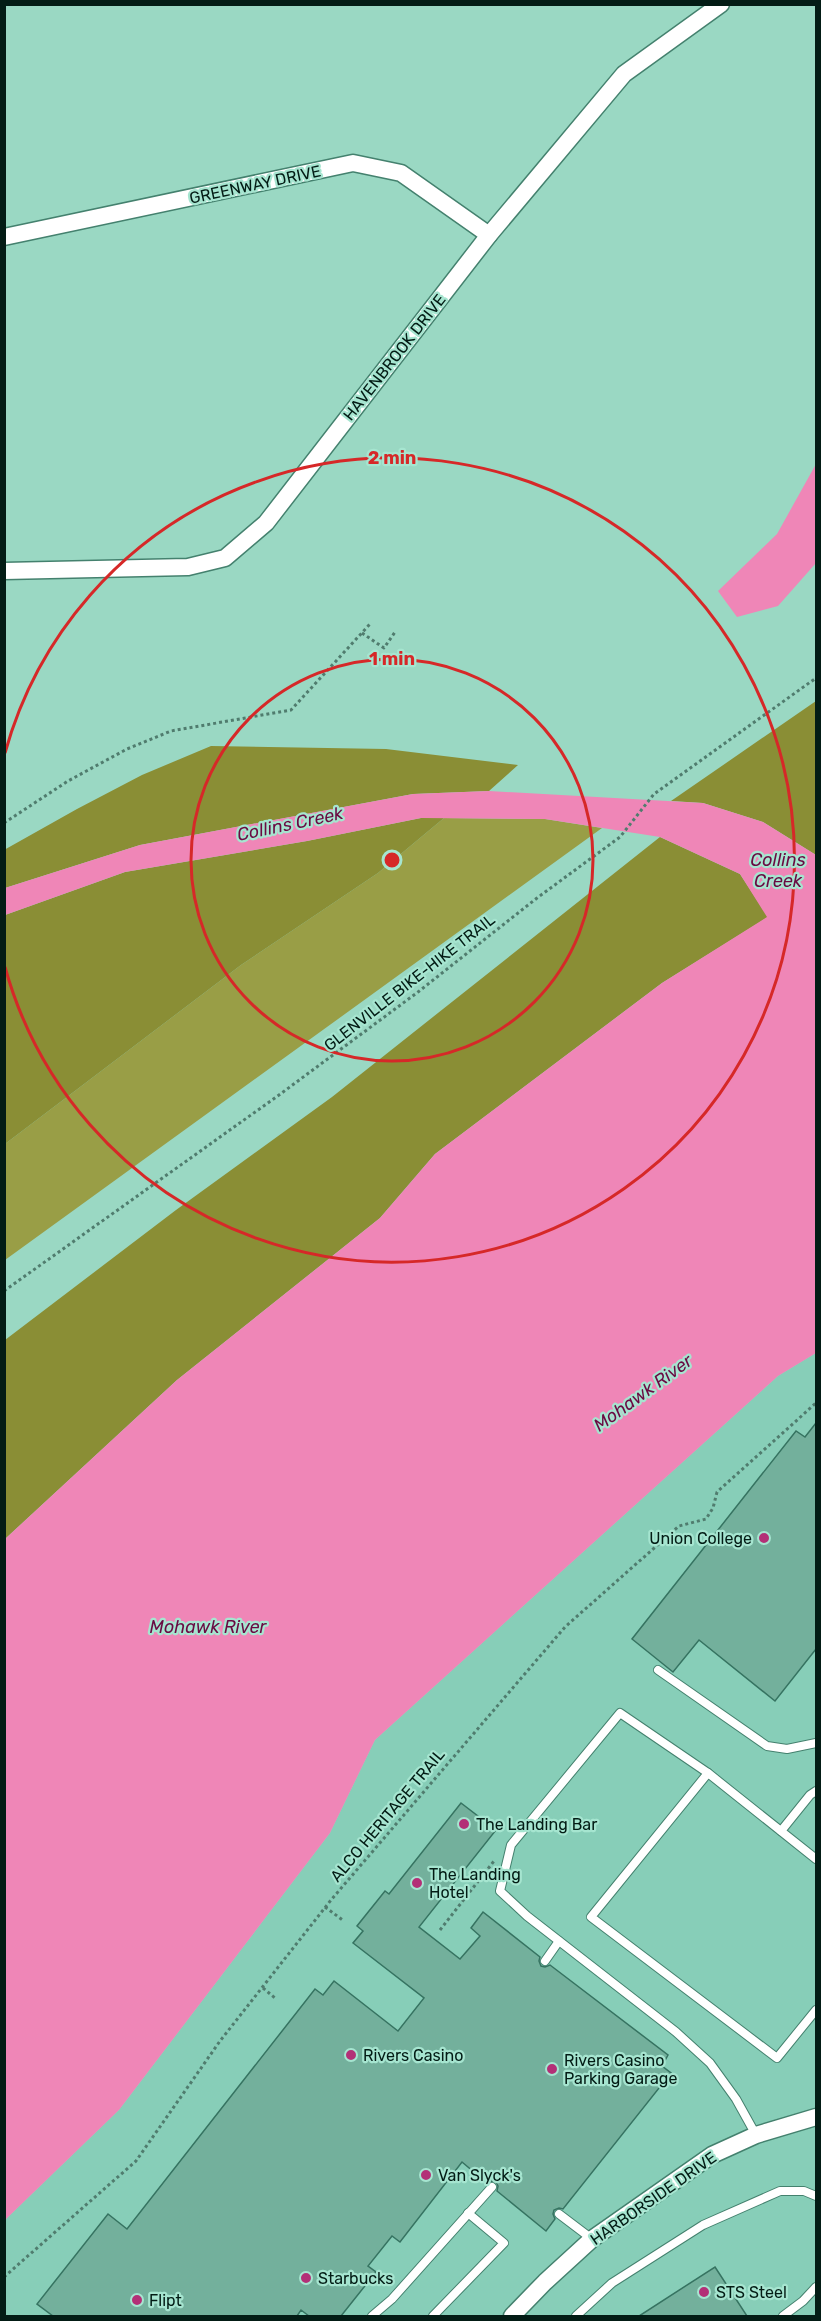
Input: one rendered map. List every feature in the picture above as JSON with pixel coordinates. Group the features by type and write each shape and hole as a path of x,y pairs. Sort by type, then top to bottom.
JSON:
{"street":[{"name":"HAVENBROOK DRIVE","path":"4,571 188,567 225,558 266,523 489,235 624,74 721,4"},
{"name":"GREENWAY DRIVE","path":"4,237 353,163 401,173 489,235"},
{"name":"HARBORSIDE DRIVE","path":"513,2316 545,2282 592,2240 712,2155 756,2134 816,2117"}],"lane":[{"path":"658,1670 767,1746 787,1749 816,1743"},
{"path":"756,2134 736,2099 710,2063 676,2032 527,1916 500,1891 511,1845 620,1713 708,1773 816,1859"},
{"path":"708,1773 591,1917 777,2058 816,2010"},
{"path":"781,1832 810,1795 816,1791"},
{"path":"545,1961 559,1941"},
{"path":"372,2316 392,2299 492,2187"},
{"path":"576,2316 612,2283 703,2225 780,2192 804,2192 816,2196"},
{"path":"434,2316 504,2242 468,2213"},
{"path":"559,2214 592,2240"},
{"path":"783,2316 803,2301 816,2287"}],"path":[{"path":"4,823 68,781 127,749 171,730 291,710 370,624"},
{"path":"362,633 384,648 395,632"},
{"name":"GLENVILLE BIKE-HIKE TRAIL","path":"4,1291 279,1095 418,992 537,898 620,837 654,794 816,678"},
{"name":"ALCO HERITAGE TRAIL","path":"4,2277 136,2161 220,2041 325,1907 565,1627 679,1526 706,1519 713,1508 717,1492 816,1403"},
{"path":"440,1930 497,1858"},
{"path":"325,1907 344,1921"},
{"path":"262,1988 275,1998"}],"shaded area":[{"path":"816,701 816,855 763,822 703,803 671,801"},
{"path":"211,746 386,749 518,765 489,791 413,794 140,845 5,888 4,850 142,775"},
{"path":"421,818 444,818 378,873 241,965 5,1144 5,915 125,872 307,841"},
{"path":"660,837 740,874 768,917 662,983 435,1154 380,1218 177,1380 5,1539 5,1340 176,1210 332,1097"},
{"path":"816,1353 816,2316 5,2316 5,2220 119,2110 330,1833 375,1740 778,1376"}],"green space":[{"path":"444,818 545,819 602,828 5,1260 5,1144 241,965 378,873"}],"water":[{"path":"816,464 816,563 778,606 737,617 718,591 777,534"},
{"name":"Mohawk River","path":"489,791 703,803 763,822 816,855 816,1353 778,1376 375,1740 330,1833 119,2110 5,2220 5,1539 177,1380 380,1218 435,1154 662,983 767,917 740,874 660,837 545,819 421,818 307,841 125,872 5,915 5,888 140,845 413,794"}],"building":[{"name":"Union College","path":"816,1423 816,1649 775,1701 699,1640 673,1672 632,1639 796,1431 805,1437"},
{"name":"Rivers Casino","path":"461,1803 496,1830 419,1927 460,1959 480,1936 471,1928 483,1912 540,1957 541,1966 550,1965 668,2055 662,2066 671,2073 563,2209 554,2210 555,2219 546,2231 497,2191 496,2182 487,2183 462,2162 400,2242 392,2236 368,2266 376,2272 341,2316 309,2316 301,2310 297,2316 53,2316 37,2304 108,2214 127,2229 315,1989 323,1995 334,1981 398,2031 424,1998 353,1943 363,1931 357,1926 385,1891 389,1894"},
{"name":"STS Steel","path":"715,2267 747,2316 639,2316"}],"place":[{"name":"Union College","path":"764,1538"},
{"name":"The Landing Bar","path":"464,1824"},
{"name":"The Landing Hotel","path":"417,1883"},
{"name":"Rivers Casino","path":"351,2055"},
{"name":"Rivers Casino Parking Garage","path":"552,2069"},
{"name":"Van Slyck's","path":"426,2175"},
{"name":"Starbucks","path":"306,2278"},
{"name":"STS Steel","path":"704,2292"},
{"name":"Flipt","path":"137,2300"}],"water label":[{"name":"Collins Creek","path":"290,824"},
{"name":"Collins Creek","path":"778,870"}]}
